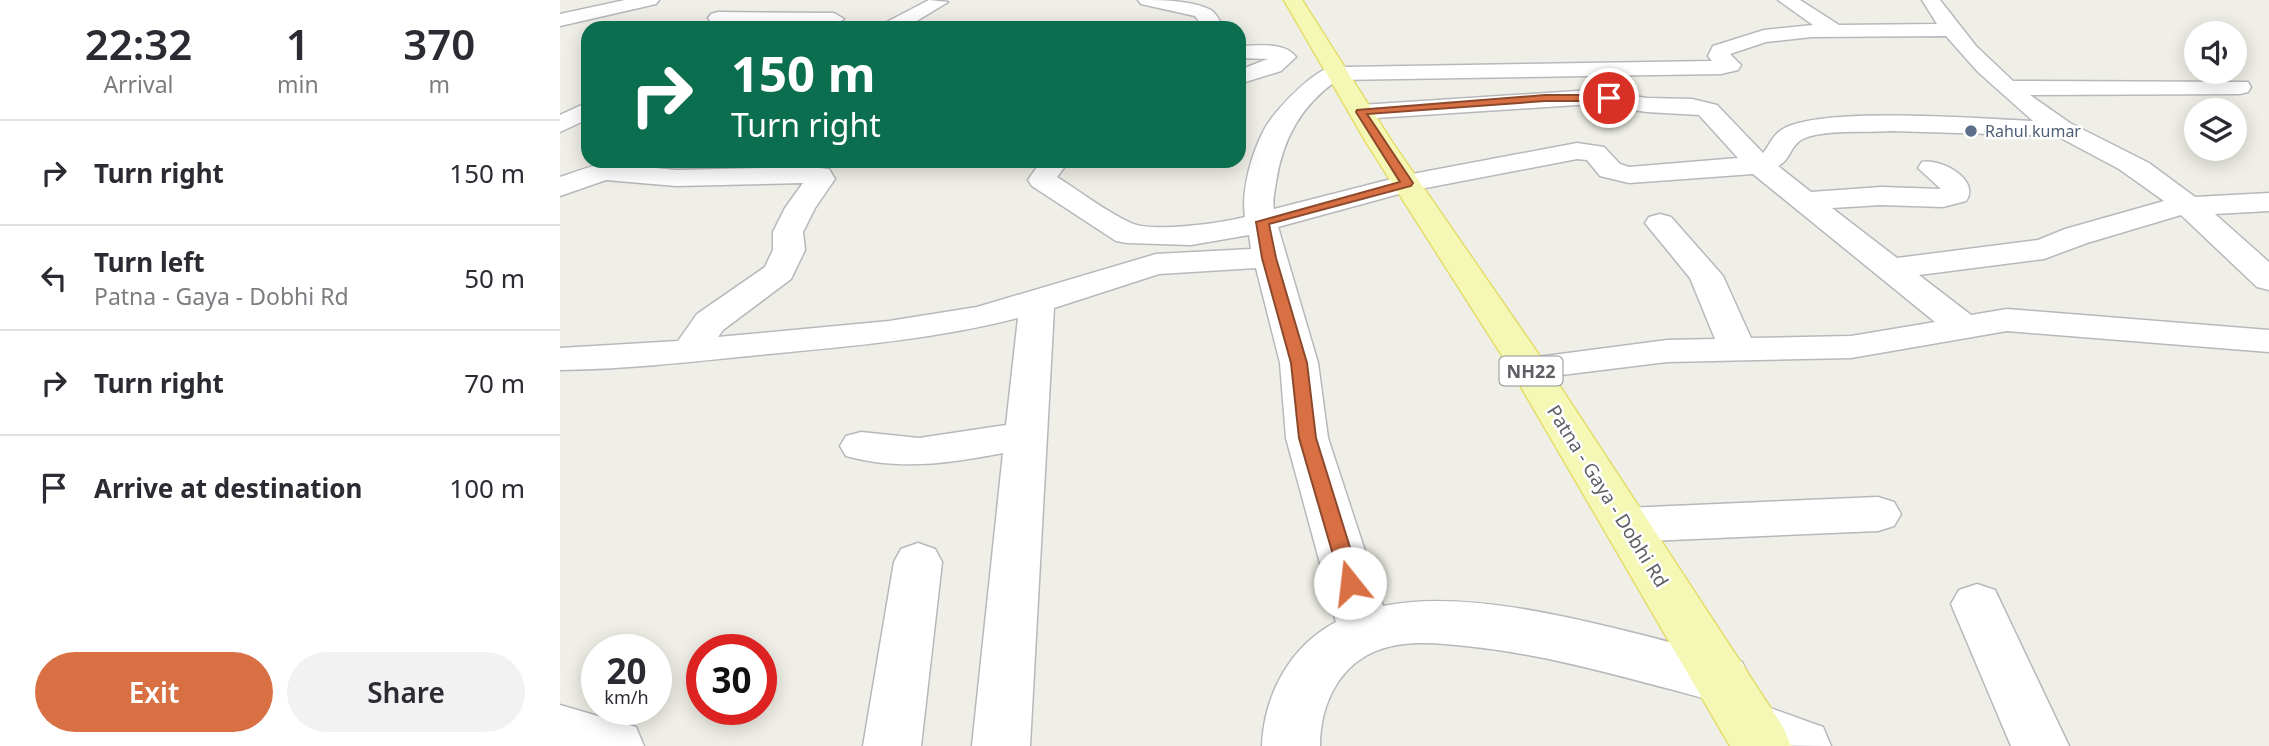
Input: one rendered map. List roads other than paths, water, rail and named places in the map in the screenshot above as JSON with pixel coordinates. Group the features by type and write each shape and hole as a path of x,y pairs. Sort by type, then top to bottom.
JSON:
{"main road":[{"name":"Patna - Gaya - Dobhi Rd","path":"1293,0 1361,112 1529,368 1722,680 1772,740"}],"street":[{"path":"560,20 650,0"},
{"path":"713,21 749,0"},
{"path":"1147,0 1202,12 1210,21"},
{"path":"1787,0 1835,30"},
{"path":"1931,0 1939,15 1975,58 2010,88 2064,129 2140,170 2189,206 2269,280"},
{"path":"903,21 939,2"},
{"path":"718,18 834,19"},
{"path":"768,21 773,18"},
{"path":"1365,632 1307,438 1299,363 1269,258 1258,205 1267,155 1262,139 1304,98 1339,72 1721,67 1730,65 1718,52 1724,47 1764,36 1835,30 1953,30"},
{"path":"1246,52 1278,53 1285,57 1273,66 1246,75"},
{"path":"2010,88 2241,87"},
{"path":"1361,112 1592,97 1647,105 1692,106 1715,115 1759,165 1962,326"},
{"path":"560,125 581,113"},
{"path":"1050,168 1042,180 1127,234 1191,236 1262,222 1407,183 1577,151 1595,153 1610,170 1629,175 1759,165 1776,157 1783,141 1794,133 1821,127 1891,124 2064,129"},
{"path":"1804,201 1881,196 1943,198 1956,195 1956,187 1932,167"},
{"path":"560,187 611,168"},
{"path":"600,172 653,177 818,175 821,179 800,208 788,232 789,250 779,272 710,322 689,351"},
{"path":"1890,269 2045,249 2076,236 2189,206 2269,202"},
{"path":"1660,223 1706,276 1738,348"},
{"path":"560,359 611,358 889,332 977,318 1037,303 1156,264 1269,258"},
{"path":"1001,746 1037,303"},
{"path":"1529,368 1634,354 1738,348 1851,347 2007,320 2269,341"},
{"path":"861,446 919,452 1027,435"},
{"path":"1626,525 1878,514"},
{"path":"892,746 918,562"},
{"path":"1977,604 2040,746"},
{"path":"1292,746 1291,725 1299,698 1315,668 1339,645 1365,632 1395,624 1431,622 1486,626 1546,636 1722,680"},
{"path":"560,731 615,746"}],"place":[{"name":"Rahul kumar","path":"1971,131"}]}
